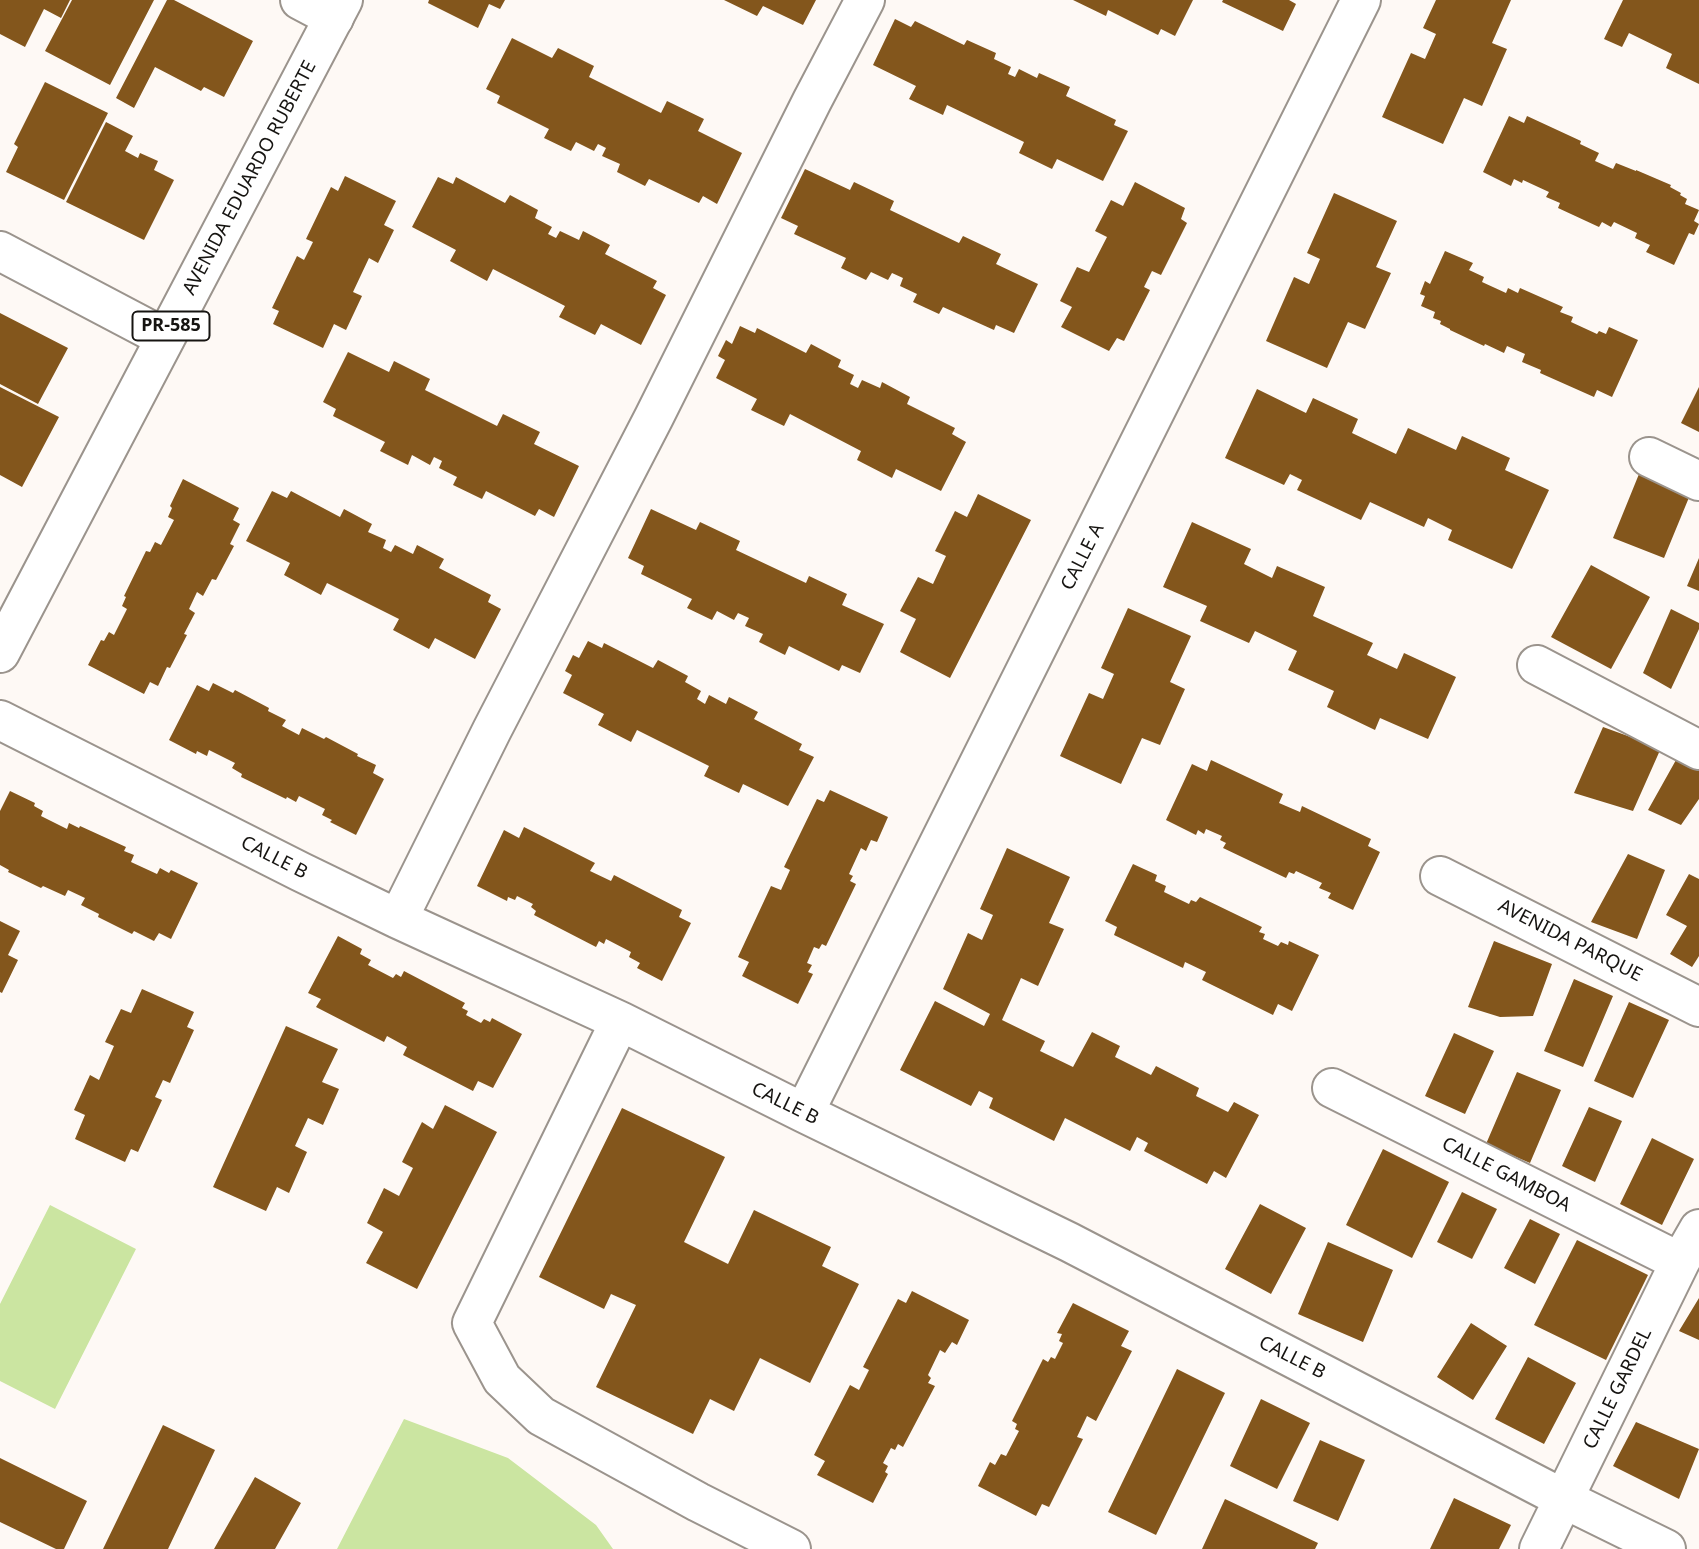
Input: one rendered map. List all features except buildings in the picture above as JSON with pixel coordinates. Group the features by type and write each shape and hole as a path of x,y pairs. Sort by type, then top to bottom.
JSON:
{"street":[{"path":"300,0 338,9"},
{"path":"398,919 865,0"},
{"name":"CALLE A","path":"804,1114 1361,0"},
{"name":"AVENIDA EDUARDO RUBERTE","path":"0,653 338,9"},
{"path":"0,251 165,338"},
{"path":"1648,457 1699,481"},
{"path":"1537,666 1699,750"},
{"name":"CALLE B","path":"0,720 301,872 620,1021 804,1114 1069,1242 1564,1499 1667,1549"},
{"name":"AVENIDA PARQUE","path":"1440,876 1699,1007"},
{"path":"620,1021 472,1324 502,1379 541,1416 698,1502 791,1549"},
{"name":"CALLE GAMBOA","path":"1332,1087 1680,1262"},
{"name":"CALLE GARDEL","path":"1539,1549 1680,1262 1699,1229"}],"green space":[{"path":"50,1205 136,1249 55,1409 0,1381 0,1304"},
{"path":"404,1419 508,1458 596,1525 613,1549 337,1549"}]}
